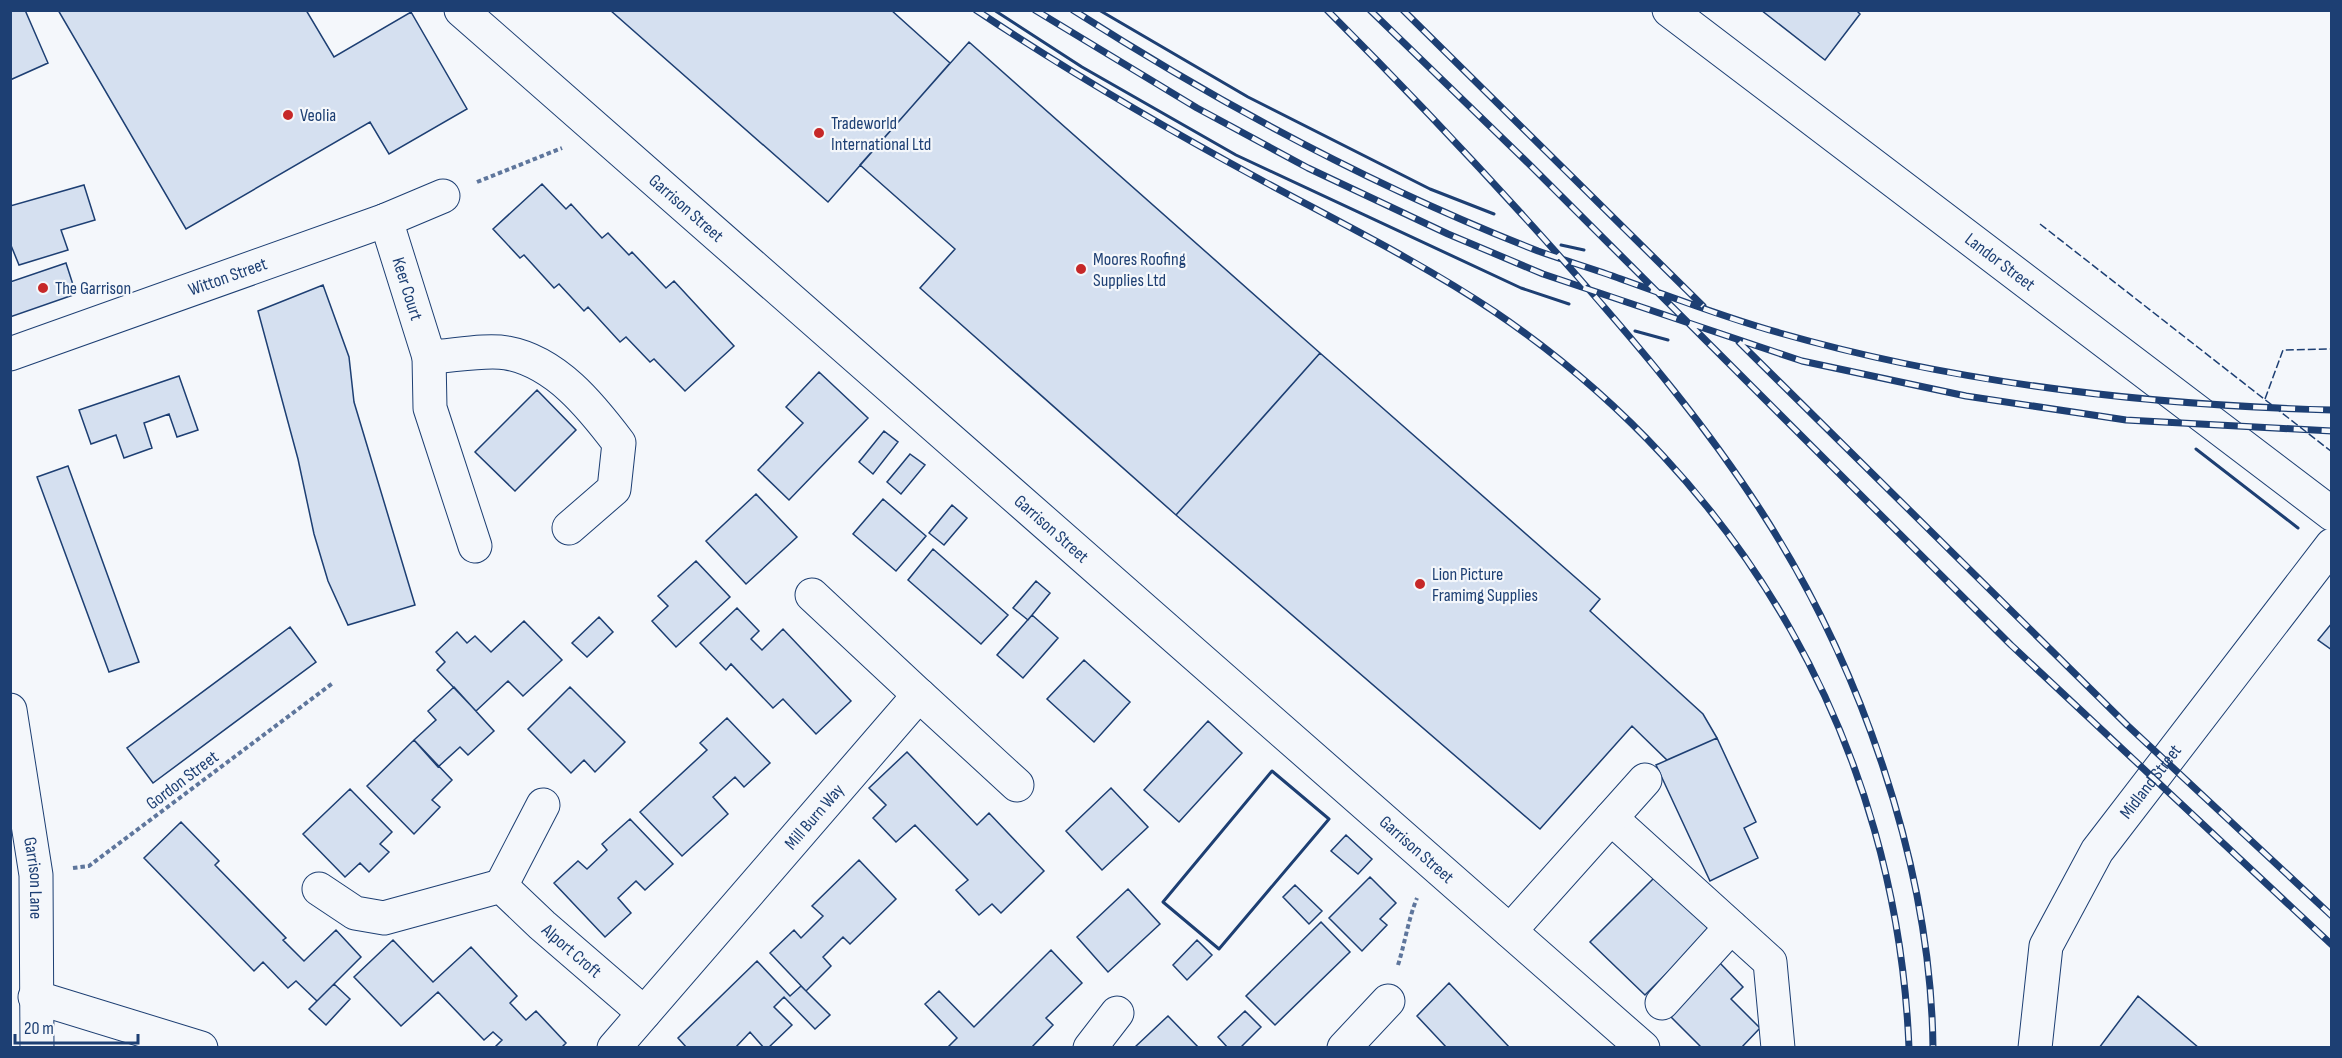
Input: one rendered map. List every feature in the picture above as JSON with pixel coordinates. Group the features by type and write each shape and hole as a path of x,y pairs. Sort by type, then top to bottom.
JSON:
{"street":[{"name":"Garrison Street","path":"461,10 1643,1047"},
{"name":"Landor Street","path":"1669,10 2331,514"},
{"name":"Witton Street","path":"10,354 386,220 443,196"},
{"name":"Keer Court","path":"386,220 429,357 430,408 475,546"},
{"path":"429,357 507,353 549,368 598,415 619,443 614,489 569,528"},
{"name":"Midland Street","path":"2035,1047 2046,945 2097,851 2331,545"},
{"path":"812,596 1017,785"},
{"name":"Mill Burn Way","path":"614,1047 919,695"},
{"name":"Garrison Lane","path":"10,710 36,875 37,1047"},
{"path":"1510,931 1645,780"},
{"path":"319,889 343,907 366,916 384,918 501,886 543,805"},
{"path":"1611,819 1770,962 1779,1047"},
{"name":"Alport Croft","path":"501,886 542,925 644,1013"},
{"path":"1662,1003 1731,927"},
{"path":"35,997 201,1047"},
{"path":"1359,1043 1388,1001"},
{"path":"1090,1047 1117,1013"}],"path":[{"path":"443,196 600,132"},
{"name":"Gordon Street","path":"36,875 89,866 333,684"},
{"path":"1388,1001 1407,938 1409,917 1420,891 1438,868"}],"building":[{"path":"10,10 25,10 48,63 10,80"},
{"name":"Veolia","path":"58,10 306,10 334,57 411,12 467,109 389,154 370,122 186,229"},
{"name":"Tradeworld International Ltd","path":"610,10 891,10 950,63 828,202"},
{"path":"1761,10 1856,10 1860,14 1825,60"},
{"name":"Moores Roofing Supplies Ltd","path":"969,42 1320,353 1176,515 920,288 955,249 860,165"},
{"path":"542,184 566,209 571,204 602,238 608,233 629,255 632,252 666,288 674,281 734,346 685,391 654,359 650,362 626,337 620,342 588,307 584,311 559,284 554,288 524,255 520,258 493,229"},
{"path":"84,185 95,220 61,230 68,250 19,265 10,243 10,206"},
{"name":"The Garrison","path":"66,263 76,294 10,317 10,282"},
{"path":"323,285 349,357 354,402 415,605 348,625 328,581 314,534 298,459 258,311"},
{"name":"Lion Picture Framimg Supplies","path":"1320,353 1600,599 1590,611 1703,714 1717,738 1667,760 1632,726 1540,829 1176,515"},
{"path":"819,372 868,418 789,500 758,470 803,423 786,407"},
{"path":"179,376 198,430 177,437 169,414 144,423 152,448 124,458 116,435 91,444 79,410"},
{"path":"537,390 576,430 515,491 475,452"},
{"path":"884,431 898,442 873,474 859,462"},
{"path":"910,454 925,465 901,494 887,482"},
{"path":"68,466 139,662 109,672 37,477"},
{"path":"756,494 797,537 746,584 706,541"},
{"path":"883,499 926,536 896,571 853,534"},
{"path":"952,505 967,518 944,545 929,533"},
{"path":"933,549 1008,615 981,644 908,580"},
{"path":"696,561 730,597 676,647 652,621 668,606 658,596"},
{"path":"1036,581 1050,593 1028,620 1013,608"},
{"path":"737,608 759,631 751,639 762,650 783,629 851,701 816,734 783,699 773,708 731,664 726,670 700,643"},
{"path":"1032,615 1058,638 1023,678 997,655"},
{"path":"599,617 613,632 587,657 572,643"},
{"path":"524,621 562,660 523,696 508,681 476,711 437,670 445,662 436,652 457,632 467,643 475,636 491,652"},
{"path":"2332,623 2332,650 2318,640"},
{"path":"290,627 316,662 153,783 127,748"},
{"path":"1084,660 1130,702 1094,742 1047,699"},
{"path":"454,687 494,731 468,755 460,747 438,767 414,740 436,720 428,711"},
{"path":"570,687 625,742 595,772 584,760 571,773 528,729"},
{"path":"727,718 770,763 744,787 735,777 713,797 728,814 682,856 640,812 707,750 700,743"},
{"path":"1208,721 1242,753 1179,822 1144,790"},
{"path":"1717,738 1756,822 1744,828 1758,858 1710,881 1656,765"},
{"path":"414,740 452,780 432,800 440,807 414,834 367,786"},
{"path":"907,752 977,825 989,813 1044,871 1001,913 992,904 979,915 956,890 968,880 915,825 896,842 873,818 886,805 869,788"},
{"path":"1111,788 1148,827 1102,870 1066,831"},
{"path":"350,789 392,832 380,844 389,852 369,872 360,863 345,877 303,834"},
{"path":"630,819 673,864 645,890 636,881 618,898 631,913 605,937 554,883 578,861 587,869 607,850 602,844"},
{"path":"181,822 219,861 215,865 286,938 283,940 304,961 336,930 361,957 317,1001 296,981 288,988 263,962 254,971 144,858"},
{"path":"1346,835 1372,859 1358,874 1331,851"},
{"path":"859,860 896,899 850,944 843,937 823,957 831,966 806,991 770,953 794,930 801,938 823,916 812,906"},
{"path":"1656,876 1710,930 1645,995 1590,942"},
{"path":"1370,877 1396,903 1380,919 1387,925 1362,951 1329,918"},
{"path":"1295,885 1322,911 1309,924 1283,897"},
{"path":"1128,889 1160,924 1108,972 1077,937"},
{"path":"1321,922 1350,952 1275,1025 1246,996"},
{"path":"393,940 433,982 471,947 517,996 510,1003 526,1020 536,1011 566,1043 561,1048 494,1048 502,1040 493,1032 484,1040 438,992 401,1026 354,977"},
{"path":"1197,940 1212,955 1187,980 1173,965"},
{"path":"1051,950 1082,983 1046,1018 1053,1025 1031,1048 947,1048 957,1038 925,1004 939,991 974,1027"},
{"path":"757,961 790,996 801,986 830,1015 815,1029 784,997 774,1007 792,1025 768,1048 764,1048 750,1032 735,1048 687,1048 678,1038"},
{"path":"1719,962 1743,987 1731,999 1760,1028 1741,1048 1702,1048 1668,1014"},
{"path":"1449,983 1510,1048 1447,1048 1417,1016"},
{"path":"334,984 350,999 326,1025 309,1009"},
{"path":"2138,996 2199,1048 2099,1048"},
{"path":"1245,1011 1261,1027 1240,1048 1228,1048 1218,1037"},
{"path":"1168,1016 1199,1048 1135,1047"}],"railway":[{"path":"976,10 1154,120 1410,260 1495,312 1584,380 1663,456 1732,540 1791,630 1838,727 1874,829 1898,937 1909,1048"},
{"path":"1035,10 1197,108 1308,168 1448,234 1543,274 1802,361 1966,396 2126,420 2332,431"},
{"path":"1073,10 1242,111 1358,172 1418,200 1538,251 1740,321 1847,351 1916,366 2053,389 2192,403 2332,410"},
{"path":"1327,10 1486,175 1548,243 1674,390 1719,449 1797,570 1858,700 1883,768 1904,838 1919,908 1929,978 1933,1048"},
{"path":"1370,10 1530,165 2011,645 2332,945"},
{"path":"1403,10 1703,306"},
{"path":"1739,342 2127,725 2332,916"}],"fence":[{"path":"2040,224 2332,452"},
{"path":"2265,399 2283,350 2332,349"}],"wall":[{"path":"994,10 1082,67 1236,155 1521,288 1569,304"},
{"path":"1099,10 1248,97 1430,189 1494,214"},
{"path":"1561,245 1584,250"},
{"path":"1635,331 1668,340"},
{"path":"2196,449 2298,528"},
{"path":"1272,771 1329,819 1219,949 1163,902 1272,771"}],"place":[{"name":"Veolia","path":"288,115"},
{"name":"Tradeworld International Ltd","path":"819,133"},
{"name":"Moores Roofing Supplies Ltd","path":"1081,269"},
{"name":"The Garrison","path":"43,288"},
{"name":"Lion Picture Framimg Supplies","path":"1420,584"}]}
